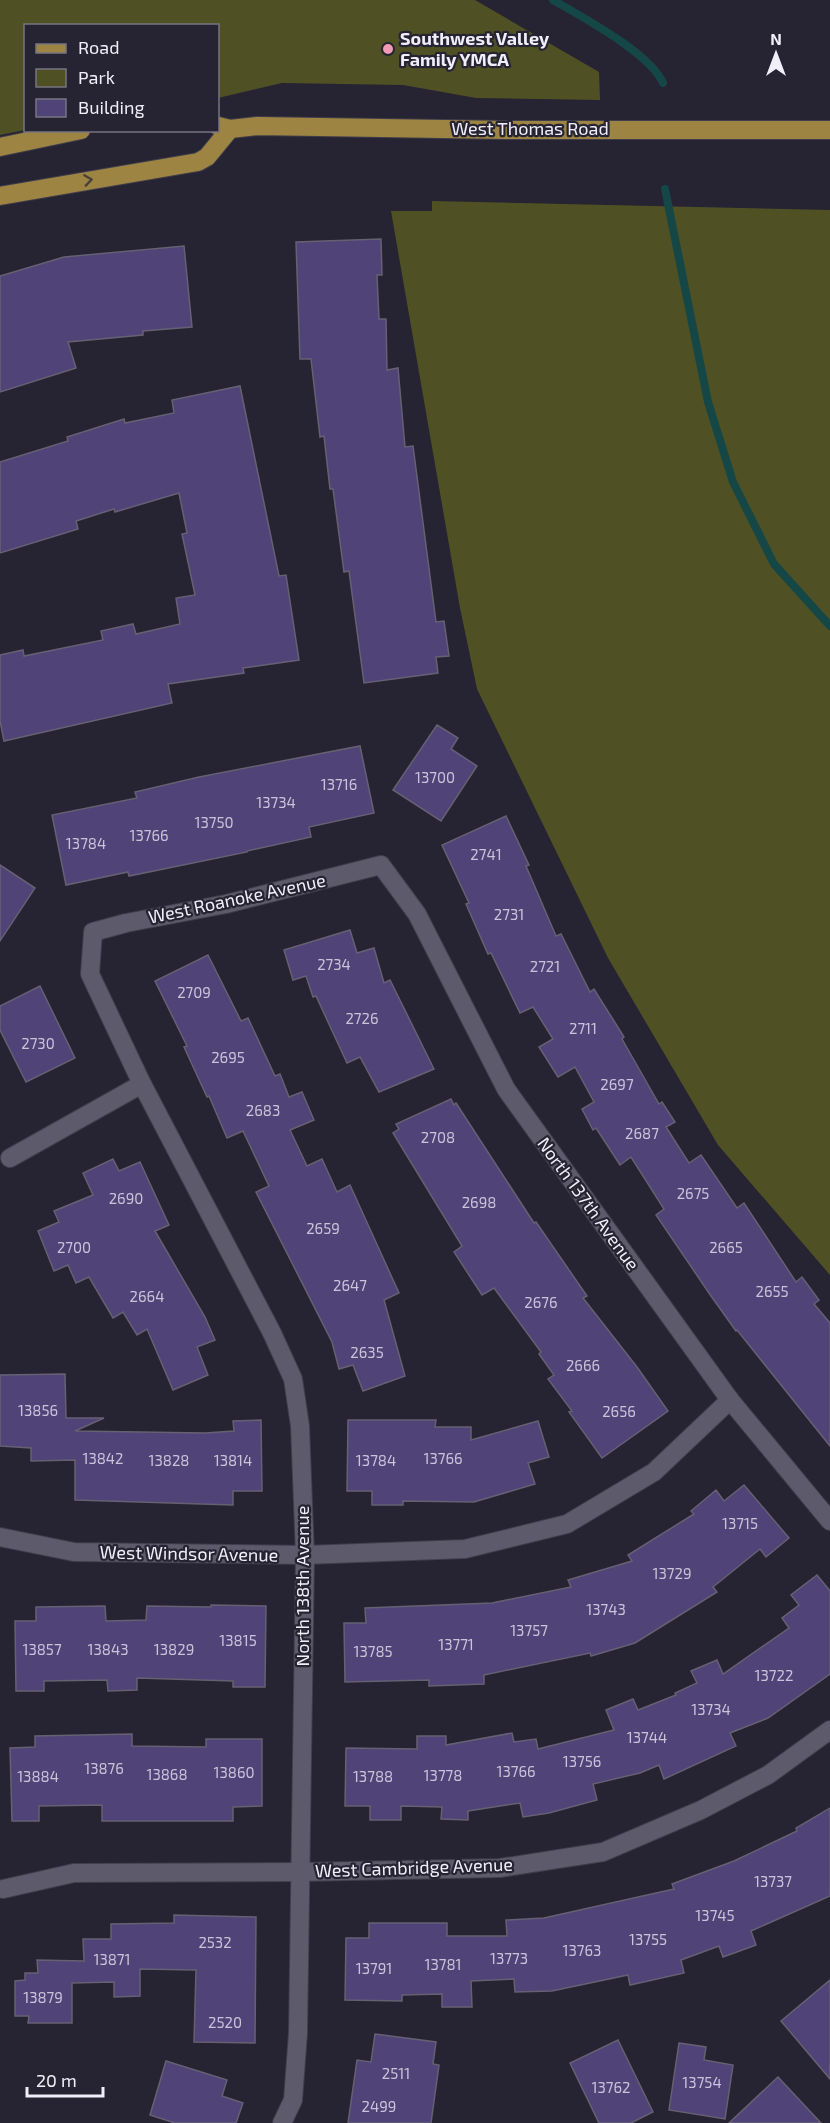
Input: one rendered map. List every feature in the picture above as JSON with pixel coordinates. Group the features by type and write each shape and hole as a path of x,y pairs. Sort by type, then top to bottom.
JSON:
{"main road":[{"name":"West Thomas Road","path":"0,196 198,162 207,157 224,127 830,130"},
{"path":"0,147 71,132"}],"street":[{"name":"West Roanoke Avenue","path":"93,932 126,923 226,904 381,864"},
{"name":"North 137th Avenue","path":"381,864 417,914 506,1089 730,1400 830,1521"},
{"name":"North 138th Avenue","path":"93,932 90,974 142,1084 272,1333 293,1379 300,1426 305,1555 298,2033 293,2100 282,2123"},
{"path":"10,1158 142,1084"},
{"name":"West Windsor Avenue","path":"0,1538 74,1552 305,1555 465,1549 567,1524 654,1472 730,1400"},
{"name":"West Cambridge Avenue","path":"3,1889 74,1873 500,1868 603,1852 700,1810 768,1775 830,1730"}],"green space":[{"name":"Southwest Valley Family YMCA","path":"0,0 475,0 599,72 600,100 476,98 403,85 282,83 219,98 219,24 24,24 24,130 0,135"},
{"path":"432,201 830,210 830,1275 718,1145 608,958 477,689 460,608 391,211 432,211"}],"building":[{"path":"381,239 382,275 377,275 379,319 386,319 387,370 398,368 405,447 413,446 436,622 444,621 449,656 436,657 438,673 364,683 349,571 344,572 324,436 320,437 311,359 300,359 296,242"},
{"path":"184,246 192,327 143,331 143,335 68,342 76,368 0,392 0,276 64,257"},
{"path":"240,386 279,576 286,575 299,660 243,668 244,673 168,684 172,703 4,741 0,721 0,655 23,650 24,656 103,640 101,631 133,624 136,634 180,624 176,598 195,595 182,534 187,533 179,493 76,521 78,529 0,553 0,462 68,441 67,437 124,419 125,423 174,413 172,400"},
{"path":"437,725 458,738 451,749 477,766 441,821 393,790"},
{"path":"360,746 374,813 309,827 311,837 247,852 129,876 128,872 66,885 52,815 137,798 135,792 199,777"},
{"path":"506,816 529,865 526,866 556,936 561,934 590,992 594,989 624,1037 622,1039 659,1104 662,1102 675,1122 666,1127 689,1163 701,1155 737,1208 744,1203 796,1282 802,1277 819,1300 814,1304 830,1323 830,1446 736,1331 711,1296 656,1215 664,1209 631,1157 620,1165 596,1128 593,1130 582,1109 594,1102 575,1067 558,1077 539,1047 553,1039 533,1007 520,1013 491,953 488,954 466,904 469,903 442,845"},
{"path":"0,865 35,888 0,941"},
{"path":"350,930 357,953 374,948 384,983 390,980 434,1069 379,1092 360,1057 347,1063 316,996 313,997 306,976 293,980 284,950"},
{"path":"208,955 241,1021 248,1018 275,1076 280,1074 289,1097 302,1092 314,1120 290,1130 307,1166 322,1159 337,1192 350,1185 399,1293 384,1300 405,1376 363,1391 353,1365 339,1369 332,1342 256,1192 269,1186 243,1131 227,1138 209,1096 207,1097 184,1047 187,1046 155,981"},
{"path":"40,986 75,1058 26,1082 0,1030 0,1006"},
{"path":"451,1099 454,1105 456,1103 534,1223 536,1222 587,1296 583,1298 668,1411 602,1458 548,1379 554,1375 539,1354 541,1352 494,1288 482,1295 454,1252 462,1246 393,1133 399,1129 396,1124"},
{"path":"113,1159 119,1171 140,1162 169,1225 155,1231 205,1317 215,1340 197,1347 208,1375 173,1390 147,1329 137,1335 123,1312 113,1318 89,1277 76,1283 68,1265 54,1271 38,1231 59,1222 54,1211 93,1195 83,1173"},
{"path":"65,1374 66,1418 104,1418 75,1431 205,1433 234,1431 233,1421 261,1420 262,1491 233,1491 233,1505 75,1500 75,1460 31,1461 31,1448 0,1446 0,1375"},
{"path":"348,1420 436,1420 435,1427 471,1427 471,1440 538,1421 549,1457 528,1463 535,1484 474,1502 403,1501 403,1505 372,1505 372,1491 347,1491"},
{"path":"744,1485 789,1538 766,1557 760,1549 713,1587 717,1592 635,1643 591,1656 590,1653 484,1675 484,1684 429,1686 429,1680 345,1682 344,1623 366,1623 365,1608 492,1603 571,1587 568,1580 632,1561 628,1555 694,1514 691,1511 716,1490 724,1501"},
{"path":"817,1575 830,1591 830,1674 768,1718 730,1733 736,1746 664,1779 659,1765 640,1773 593,1784 597,1800 549,1813 523,1817 520,1803 468,1811 468,1820 441,1819 442,1807 401,1806 401,1820 370,1820 370,1806 345,1806 346,1748 417,1749 417,1736 446,1736 446,1745 512,1733 514,1742 536,1739 538,1749 614,1730 606,1710 633,1699 638,1710 676,1695 675,1693 697,1683 691,1671 717,1660 723,1674 789,1628 782,1618 799,1605 791,1595"},
{"path":"211,1605 266,1606 265,1687 233,1687 233,1681 137,1678 137,1690 108,1691 107,1680 44,1681 44,1691 16,1691 15,1621 36,1621 36,1607 105,1606 106,1621 146,1620 147,1606 211,1607"},
{"path":"132,1734 132,1746 206,1747 206,1739 262,1739 262,1806 233,1807 233,1821 102,1821 102,1805 39,1806 39,1821 12,1821 10,1748 35,1747 35,1736"},
{"path":"830,1808 830,1896 751,1931 756,1945 723,1957 719,1946 681,1960 684,1973 630,1985 628,1975 552,1991 515,1992 514,1979 471,1981 472,2007 442,2007 442,1994 402,1995 402,2001 345,2000 346,1938 369,1938 369,1923 447,1923 447,1936 507,1936 506,1920 544,1918 674,1889 672,1884 734,1861 797,1831 796,1828"},
{"path":"174,1915 256,1917 255,2043 194,2042 196,1970 140,1969 140,1996 114,1997 114,1982 72,1983 72,2023 28,2023 29,2016 15,2016 15,1981 25,1980 25,1973 38,1973 37,1960 84,1961 83,1939 111,1939 111,1924 174,1923"},
{"path":"830,1980 830,2079 781,2021"},
{"path":"375,2034 436,2042 433,2064 439,2065 431,2123 348,2123 357,2060 371,2062"},
{"path":"618,2040 653,2112 631,2123 599,2123 570,2063"},
{"path":"679,2043 706,2047 704,2060 733,2065 725,2119 669,2110"},
{"path":"166,2061 227,2080 222,2096 243,2103 236,2123 175,2123 150,2115"},
{"path":"778,2077 821,2123 729,2123"}],"waterway":[{"path":"553,0 630,48 656,72 663,83"},
{"path":"665,189 708,402 733,482 774,564 830,626"}],"place":[{"name":"Southwest Valley Family YMCA","path":"388,49"}]}
